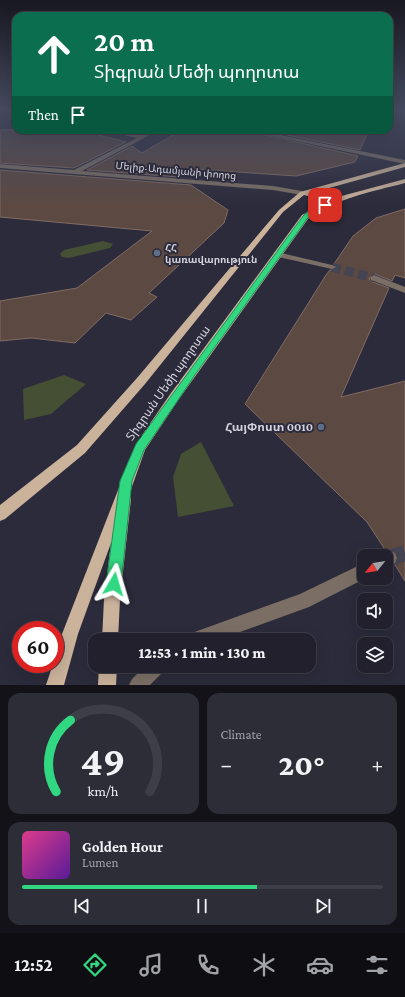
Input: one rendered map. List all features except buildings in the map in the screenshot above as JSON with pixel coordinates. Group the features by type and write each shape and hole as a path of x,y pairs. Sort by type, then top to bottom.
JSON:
{"main road":[{"name":"Տիգրան Մեծի պողոտա","path":"0,514 81,449 142,381 280,211 302,193 405,165"},
{"name":"Տիգրան Մեծի պողոտա","path":"55,685 70,634 126,481 140,448 305,217 316,209 334,200 405,181"},
{"path":"302,193 334,200"},
{"path":"110,633 112,599 126,481"},
{"path":"107,685 108,673"}],"street":[{"path":"75,172 132,142"},
{"path":"306,142 405,162"},
{"name":"Մելիք-Ադամյանի փողոց","path":"0,166 273,188 302,193"},
{"path":"278,254 332,267"},
{"path":"374,278 405,290"},
{"path":"214,633 303,601 357,574"},
{"path":"138,685 150,673"}],"green space":[{"path":"103,241 113,244 110,248 69,258 62,257 60,254 64,250"},
{"path":"64,375 86,384 51,414 24,420 23,389"},
{"path":"201,442 234,506 178,517 173,477 181,454"}],"tunnel":[{"path":"332,267 374,278"},
{"path":"393,557 405,553"}],"place":[{"name":"ՀՀ կառավարություն","path":"157,253"},
{"name":"ՀայՓոստ 0010","path":"321,427"}],"route":[{"path":"114,584 126,481 140,448 194,370 305,217 316,209 325,205"}]}
